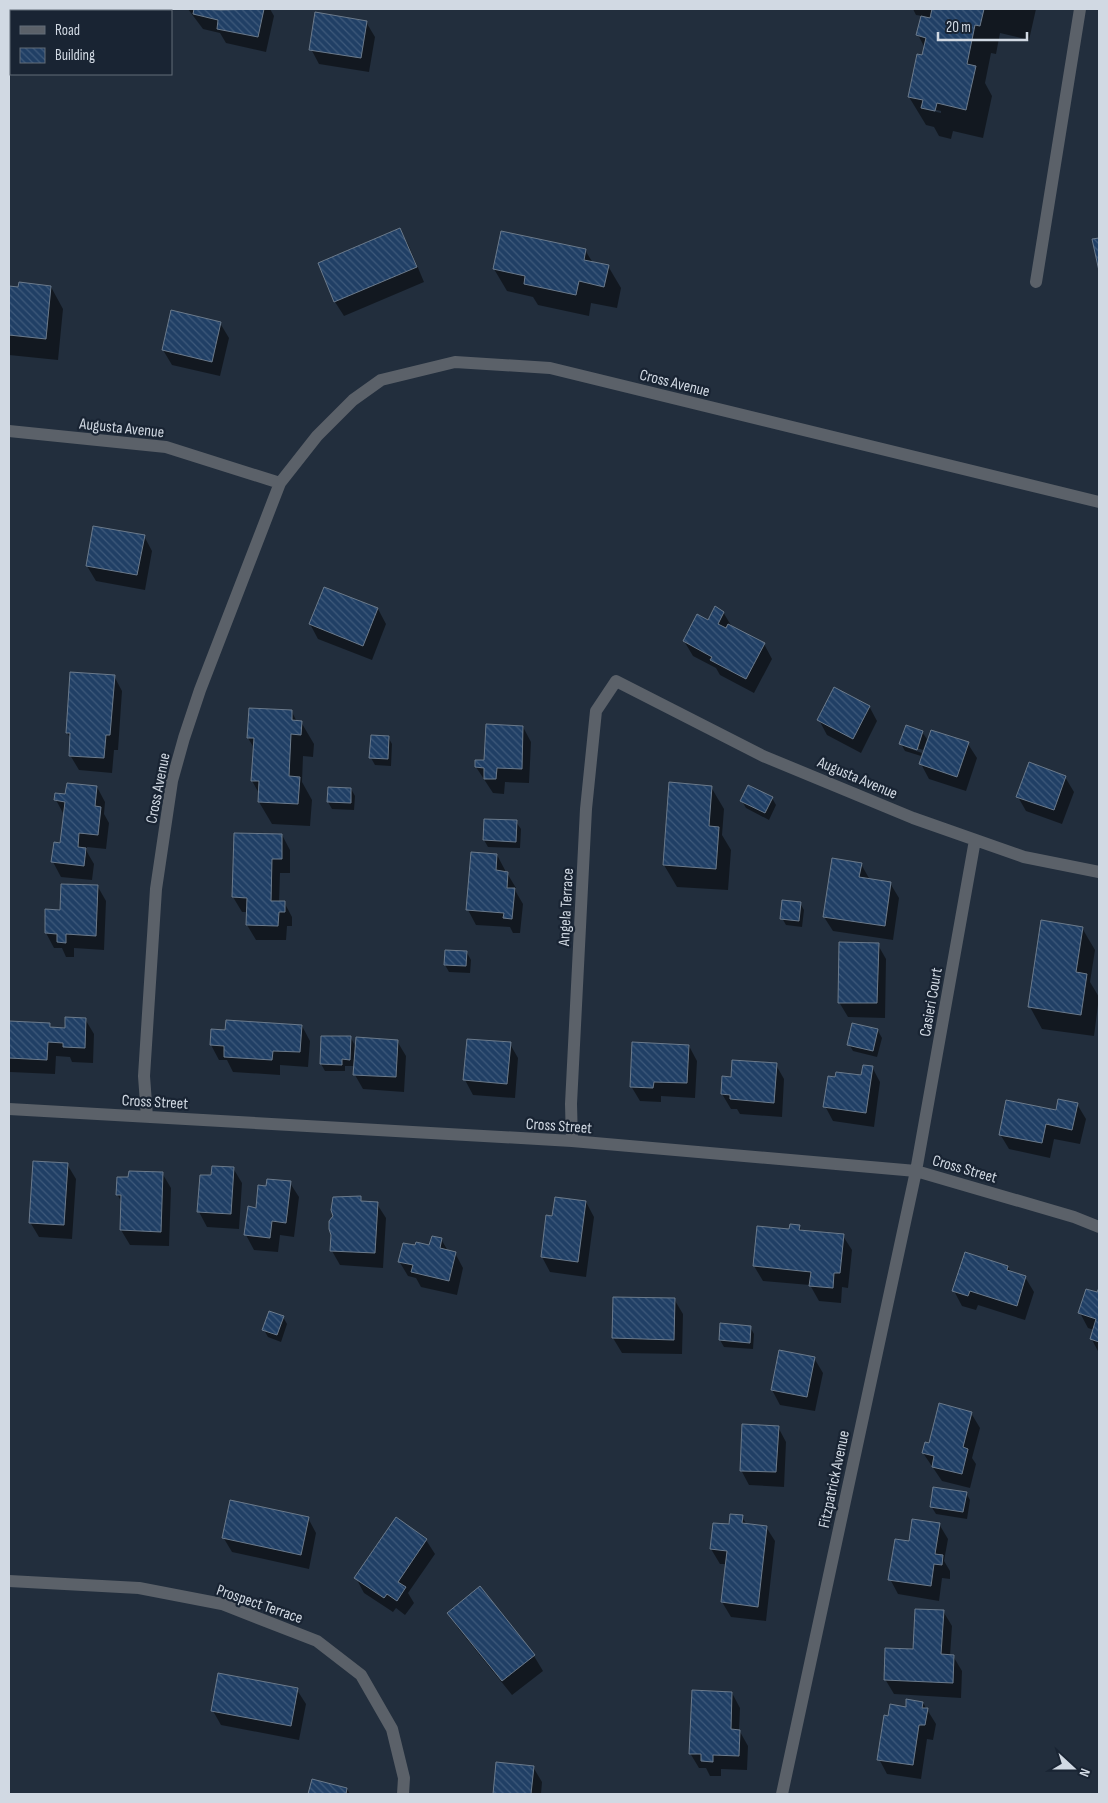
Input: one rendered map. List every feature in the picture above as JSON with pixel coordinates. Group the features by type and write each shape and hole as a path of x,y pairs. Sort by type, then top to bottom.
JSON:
{"street":[{"path":"1036,282 1080,9"},
{"name":"Cross Avenue","path":"147,1117 144,1076 156,889 172,781 200,690 280,483 317,436 353,400 381,380 455,362 550,368 1099,502"},
{"name":"Augusta Avenue","path":"9,431 166,447 280,483"},
{"name":"Augusta Avenue","path":"616,681 763,756 913,818 1024,857 1099,872"},
{"name":"Angela Terrace","path":"572,1141 571,1104 586,809 596,711 616,681"},
{"name":"Casieri Court","path":"916,1170 976,840"},
{"name":"Cross Street","path":"9,1109 572,1141 916,1170 1074,1217 1099,1227"},
{"name":"Fitzpatrick Avenue","path":"782,1794 916,1170"},
{"name":"Prospect Terrace","path":"9,1582 139,1588 222,1604 317,1641 361,1675 392,1729 404,1778 403,1794"}],"building":[{"path":"29,9 68,9 68,10"},
{"path":"119,9 157,9 157,10"},
{"path":"194,9 264,9 258,37 217,29 218,20 193,14"},
{"path":"932,9 984,9 980,26 975,25 967,64 976,66 966,110 937,103 935,111 921,108 923,100 908,97 917,54 922,55 926,38 916,35 921,16 930,18"},
{"path":"315,12 367,21 361,58 309,50"},
{"path":"400,228 417,267 334,302 318,263"},
{"path":"501,231 586,249 584,260 609,265 604,287 579,281 576,295 524,284 525,276 493,269"},
{"path":"1099,238 1099,271 1092,239"},
{"path":"19,282 51,286 46,339 9,335 9,286 18,287"},
{"path":"171,310 221,322 212,362 162,350"},
{"path":"93,526 145,535 137,575 86,566"},
{"path":"324,587 378,608 363,646 309,624"},
{"path":"715,606 724,612 718,624 726,628 728,624 765,643 746,679 710,660 712,657 683,641 697,614 708,620"},
{"path":"70,672 115,675 110,735 106,735 104,758 69,756 70,733 66,733"},
{"path":"834,687 870,706 853,739 817,720"},
{"path":"249,708 292,710 292,720 302,721 301,735 291,734 289,776 300,777 298,804 258,802 259,781 251,781 254,738 247,738"},
{"path":"486,724 523,726 522,769 497,768 496,779 484,779 484,768 475,767 475,760 484,760"},
{"path":"906,725 923,731 917,750 899,744"},
{"path":"931,730 969,742 957,777 919,764"},
{"path":"371,735 389,736 388,759 369,758"},
{"path":"1029,762 1066,776 1054,810 1016,797"},
{"path":"669,782 712,786 709,826 719,827 716,869 663,865"},
{"path":"67,783 97,786 95,806 101,807 98,835 79,833 78,847 86,848 84,866 51,862 54,842 60,843 65,802 54,800 55,793 65,794"},
{"path":"748,785 773,797 765,813 740,801"},
{"path":"328,787 351,788 351,803 327,802"},
{"path":"484,819 517,820 516,842 483,840"},
{"path":"234,833 282,834 282,859 272,859 271,901 285,901 285,912 279,912 278,926 246,925 247,898 232,897"},
{"path":"471,852 497,854 496,870 508,872 507,888 515,888 512,919 503,918 504,913 466,910"},
{"path":"832,858 862,863 859,877 891,882 885,926 823,917"},
{"path":"61,884 98,885 96,936 66,934 66,943 57,942 57,934 45,933 45,909 60,910"},
{"path":"782,900 801,902 799,921 780,919"},
{"path":"1041,920 1083,927 1076,972 1087,974 1081,1015 1028,1007"},
{"path":"839,942 879,943 877,1003 838,1003"},
{"path":"445,950 467,951 466,966 444,965"},
{"path":"65,1017 86,1018 85,1048 63,1047 63,1043 48,1042 47,1060 9,1058 9,1021 50,1023 50,1027 65,1028"},
{"path":"226,1020 302,1025 300,1052 273,1051 272,1060 224,1057 224,1046 210,1045 211,1029 225,1030"},
{"path":"852,1023 878,1029 873,1051 847,1045"},
{"path":"321,1036 351,1036 350,1060 342,1059 342,1065 320,1064"},
{"path":"356,1037 398,1040 396,1077 353,1075"},
{"path":"467,1039 511,1042 507,1084 463,1080"},
{"path":"632,1042 689,1045 687,1083 654,1082 653,1088 630,1087"},
{"path":"732,1060 777,1063 774,1103 730,1099 730,1095 721,1094 722,1076 731,1077"},
{"path":"863,1065 873,1066 866,1113 823,1107 828,1076 835,1077 836,1072 861,1075"},
{"path":"1058,1099 1078,1103 1072,1130 1046,1124 1042,1143 999,1135 1006,1100 1056,1110"},
{"path":"33,1161 68,1163 64,1225 29,1223"},
{"path":"212,1166 234,1167 231,1214 197,1212 200,1175 211,1175"},
{"path":"129,1171 163,1172 161,1232 120,1230 121,1195 116,1195 117,1177 128,1177"},
{"path":"267,1179 291,1181 286,1223 272,1221 270,1238 244,1235 248,1206 256,1208 258,1185 266,1186"},
{"path":"361,1196 361,1201 378,1202 375,1253 330,1251 331,1235 329,1221 333,1216 331,1210 333,1197"},
{"path":"555,1197 586,1201 578,1262 541,1257 546,1215 552,1216"},
{"path":"790,1224 800,1225 799,1230 844,1234 840,1273 834,1273 833,1288 809,1286 811,1272 753,1266 757,1226 789,1229"},
{"path":"432,1236 442,1238 440,1248 456,1252 449,1281 411,1272 413,1265 398,1262 403,1243 415,1245 416,1242 429,1245"},
{"path":"965,1252 1008,1266 1007,1270 1026,1276 1017,1306 970,1291 968,1296 952,1291"},
{"path":"1099,1288 1099,1342 1090,1339 1096,1319 1078,1313 1086,1289 1097,1292"},
{"path":"613,1297 675,1298 674,1340 612,1338"},
{"path":"269,1311 284,1316 277,1335 262,1330"},
{"path":"720,1323 751,1326 750,1343 719,1340"},
{"path":"779,1350 815,1357 807,1397 771,1390"},
{"path":"939,1403 972,1412 963,1447 968,1449 962,1474 932,1467 934,1456 922,1453 925,1442 929,1443"},
{"path":"742,1424 779,1426 776,1472 740,1471"},
{"path":"933,1487 967,1492 963,1512 930,1507"},
{"path":"230,1500 309,1517 301,1555 222,1538"},
{"path":"730,1514 743,1515 742,1523 767,1526 758,1607 721,1602 727,1551 710,1549 713,1523 729,1524"},
{"path":"396,1517 427,1539 398,1582 406,1587 397,1601 387,1594 384,1598 354,1578"},
{"path":"912,1519 940,1523 935,1554 943,1555 942,1565 934,1564 931,1586 888,1580 895,1539 909,1541"},
{"path":"480,1586 535,1655 502,1681 447,1613"},
{"path":"915,1609 944,1610 941,1654 954,1655 953,1683 884,1680 885,1648 913,1649"},
{"path":"218,1673 298,1688 291,1726 211,1711"},
{"path":"692,1690 732,1692 731,1729 740,1730 739,1756 713,1755 713,1762 701,1761 701,1754 689,1754"},
{"path":"906,1699 923,1702 922,1708 928,1708 925,1725 919,1725 913,1765 877,1760 884,1715 888,1716 890,1704 906,1707"},
{"path":"496,1762 534,1766 531,1794 493,1794"},
{"path":"312,1779 347,1788 346,1794 308,1794"}]}
